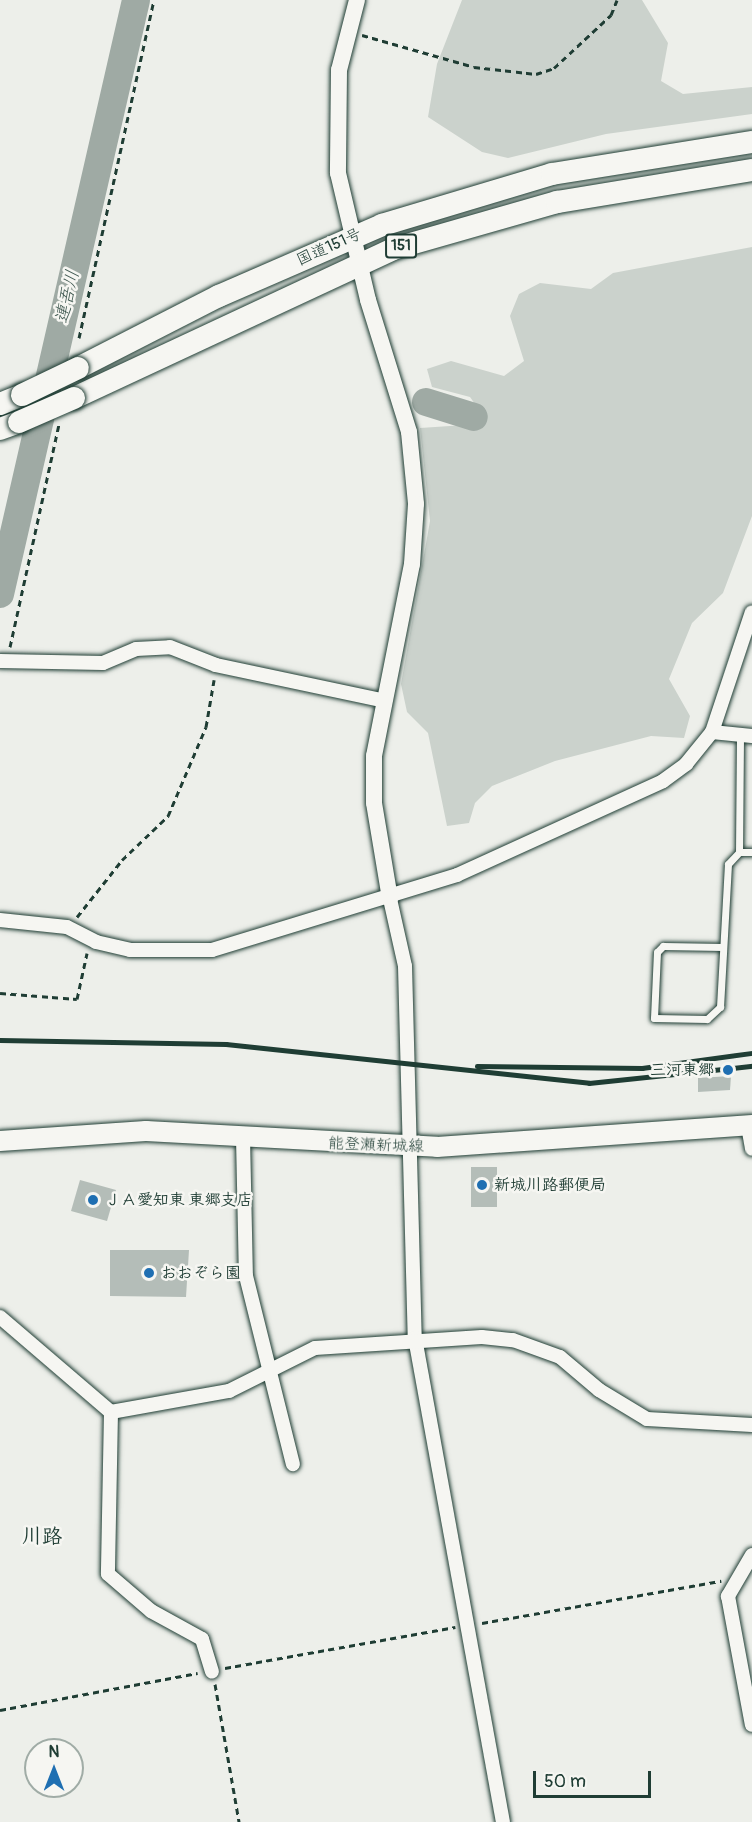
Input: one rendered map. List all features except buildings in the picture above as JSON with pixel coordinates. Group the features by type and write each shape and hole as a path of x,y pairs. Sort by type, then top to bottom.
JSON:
{"highway":[{"name":"国道151号","path":"0,404 352,236 552,174 752,142"},
{"name":"国道151号","path":"10,425 74,398 359,263 557,201 752,170"}],"main road":[{"name":"能登瀬新城線","path":"0,1141 94,1131 409,1147 750,1125"}],"street":[{"path":"355,0 347,29 335,135 352,236 409,432 416,504 412,564 374,756 374,803 390,899 405,966 415,1338 503,1822"},
{"path":"0,920 67,927 96,942 130,950 212,950 390,899 527,845 663,781 687,764 712,732 752,612"},
{"path":"3,662 103,663 150,646 170,647 216,665 385,701"},
{"path":"712,732 745,740"},
{"path":"750,1125 752,1149"},
{"path":"243,1137 246,1276 293,1464"},
{"path":"0,1317 111,1412"},
{"path":"111,1412 229,1391 268,1367 315,1348 415,1338 513,1340 560,1357 599,1390 647,1419 752,1425"},
{"path":"111,1412 108,1574 150,1611 202,1639 212,1671"},
{"path":"752,1555 735,1578 728,1596 752,1725"}],"lane":[{"path":"723,947 663,946 657,952 654,1018 715,1016 723,947 728,864 739,852 745,740"},
{"path":"739,852 752,852"}],"path":[{"path":"79,338 154,0"},
{"path":"347,29 405,51 537,74 554,68 611,15 616,0"},
{"path":"3,662 61,417"},
{"path":"67,927 168,816 206,727 216,665"},
{"path":"0,993 77,999 84,960 96,942"},
{"path":"0,1710 735,1578"},
{"path":"212,1671 239,1822"}],"shaded area":[{"path":"462,0 642,0 668,43 661,81 683,94 752,87 752,114 606,134 508,158 482,152 428,117 437,64"},
{"path":"752,247 752,516 723,593 692,623 669,679 690,716 684,738 651,736 555,761 492,786 475,803 469,823 447,826 428,733 407,712 401,684 430,521 420,428 465,425 482,414 470,397 432,387 427,369 451,361 504,376 524,361 510,316 519,294 540,283 591,289 613,273"}],"waterway":[{"name":"連吾川","path":"0,594 136,0"},
{"path":"426,402 474,417"}],"railway":[{"path":"0,1040 226,1044 589,1083 752,1066"},
{"path":"477,1066 642,1068 752,1053"}],"place":[{"name":"三河東郷","path":"728,1070"},
{"name":"新城川路郵便局","path":"482,1185"},
{"name":"ＪＡ愛知東 東郷支店","path":"93,1200"},
{"name":"おおぞら園","path":"149,1273"}],"district":[{"name":"川路","path":"42,1536"}]}
